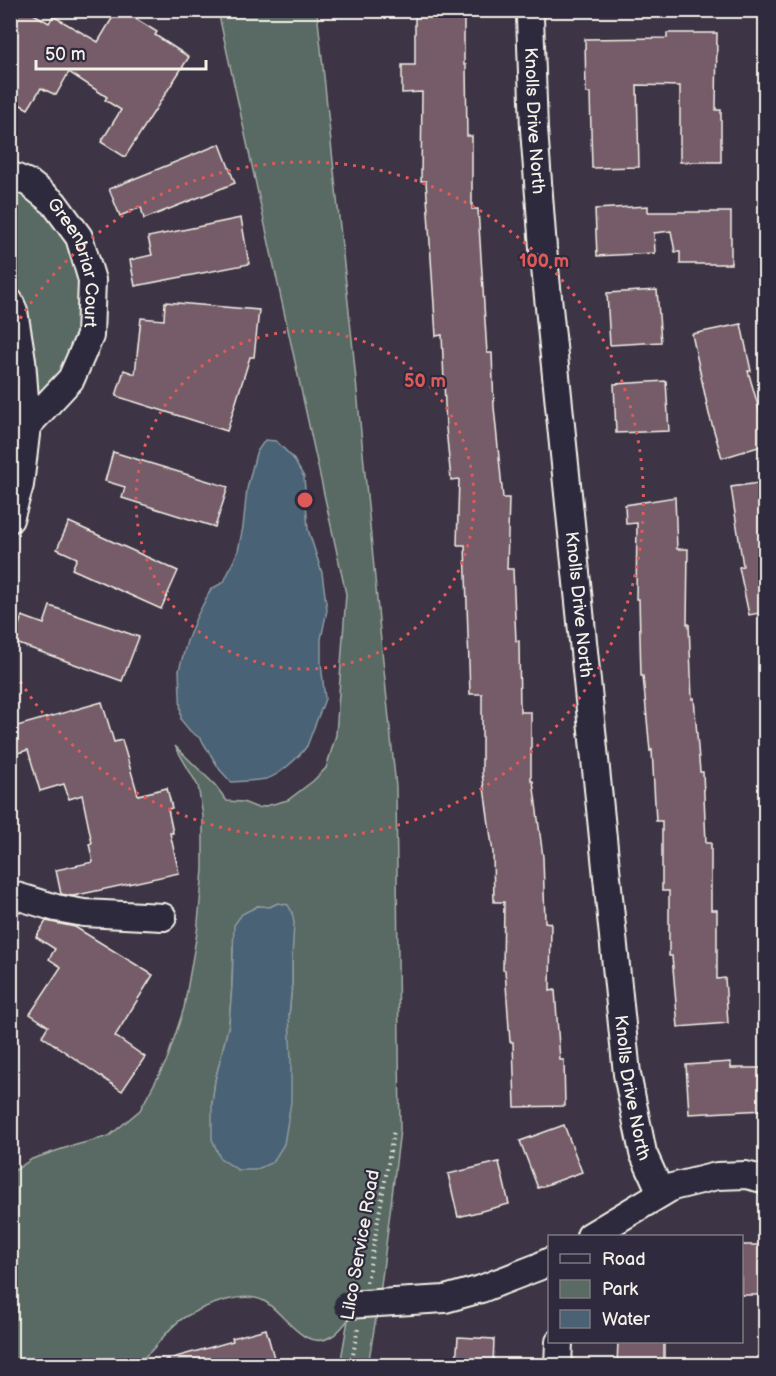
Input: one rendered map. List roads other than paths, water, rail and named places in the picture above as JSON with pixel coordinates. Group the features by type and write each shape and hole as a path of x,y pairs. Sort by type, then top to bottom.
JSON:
{"street":[{"name":"Knolls Drive North","path":"532,10 530,17 534,129 543,248 627,1074 643,1153 661,1194"},
{"name":"Greenbriar Court","path":"10,176 29,183 54,203 79,237 92,280 90,336 71,379 27,426"},
{"path":"10,302 14,311 22,360 27,426 20,485 10,519"},
{"path":"10,894 56,908 84,913 163,917"},
{"path":"592,1235 672,1187 717,1176 746,1175 765,1179"},
{"path":"358,1305 445,1299 500,1282 538,1268 548,1262"},
{"path":"558,1365 559,1343"}],"water":[{"path":"265,440 276,441 293,458 304,477 308,529 322,573 327,610 321,639 325,699 307,746 288,766 266,779 231,782 220,770 201,739 181,720 179,670 196,618 211,589 224,582 238,551 247,489 256,453"},
{"path":"278,903 288,905 294,923 289,1015 291,1102 284,1144 273,1162 255,1170 238,1170 220,1158 212,1139 212,1104 215,1081 229,1024 234,925 242,914 258,906 270,907"}]}
